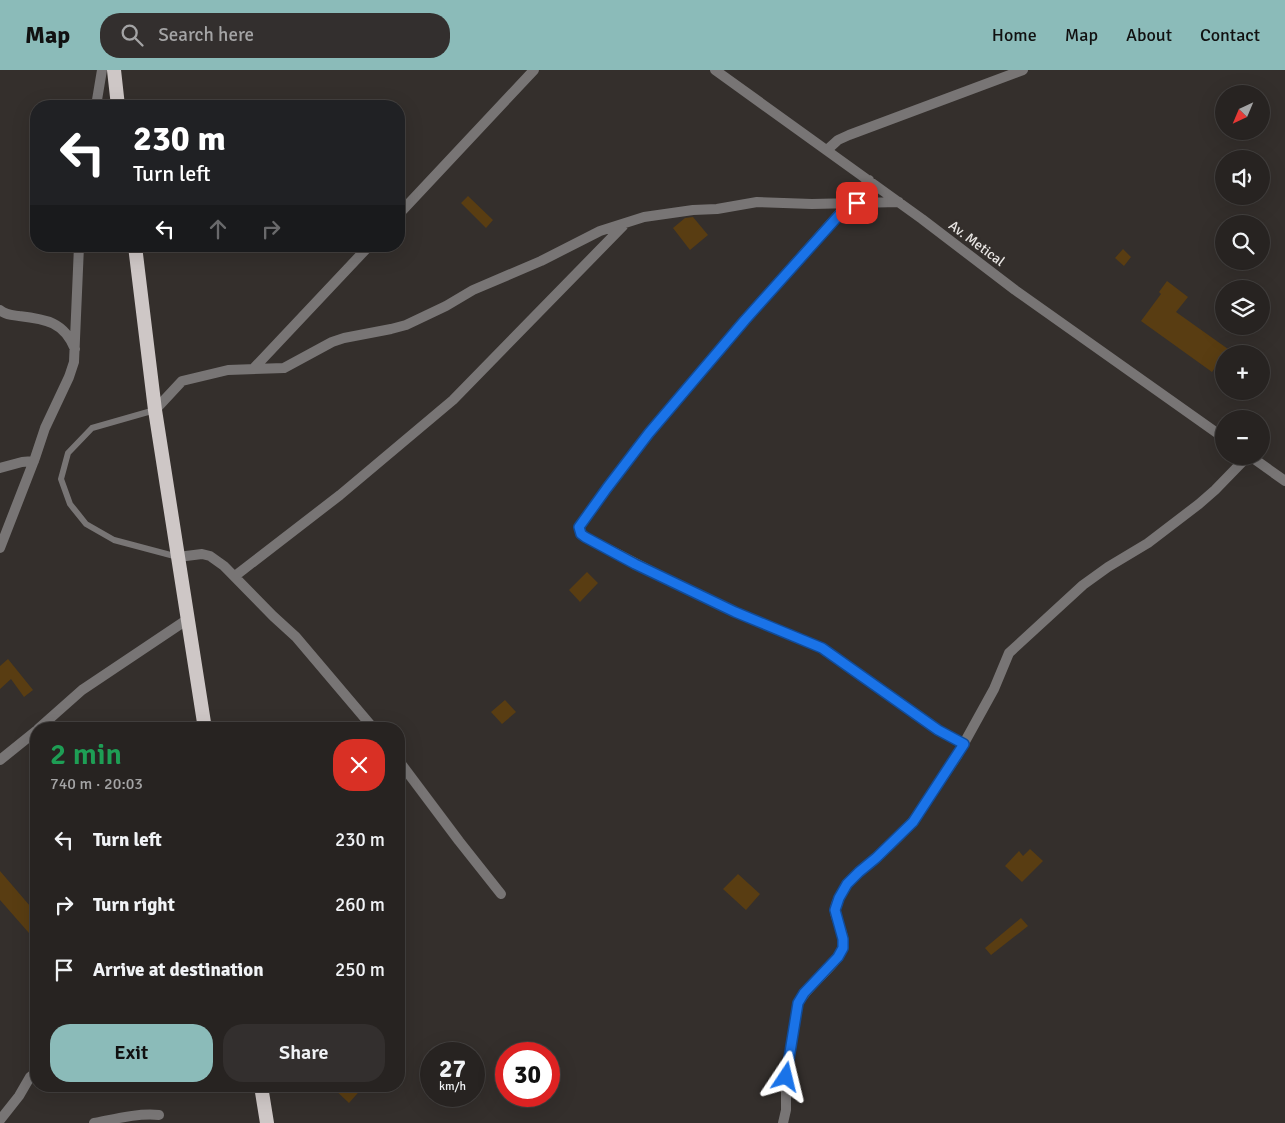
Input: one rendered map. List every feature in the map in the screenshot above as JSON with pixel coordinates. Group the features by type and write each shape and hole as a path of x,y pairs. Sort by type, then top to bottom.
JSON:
{"highway":[{"path":"114,70 117,100"},
{"path":"136,252 154,410 204,722"},
{"path":"262,1092 267,1123"}],"street":[{"path":"97,100 102,70"},
{"path":"405,208 534,70"},
{"name":"Av. Metical","path":"715,70 869,180 1015,290 1215,432"},
{"path":"827,150 838,140 850,135 1023,70"},
{"path":"869,180 745,320 649,433 579,527 581,534 585,537 635,564 735,612 822,648 938,730 964,744"},
{"path":"154,410 182,381 228,370 284,368 332,342 406,325 474,290 541,261 600,232 644,217 693,210 717,210 757,202 849,204 899,202"},
{"path":"235,576 340,495 453,400 625,223"},
{"path":"0,548 45,428 74,362 79,252"},
{"path":"253,370 363,252"},
{"path":"0,310 7,314 53,322 68,336 75,350"},
{"path":"0,468 34,460"},
{"path":"783,1123 786,1110 786,1077 798,1003 804,993 838,957 843,948 843,939 835,910 847,884 913,822 964,744 994,690 1009,653 1083,586 1108,567 1148,543 1205,500 1240,465"},
{"path":"1262,465 1285,481"},
{"path":"178,557 202,554 210,556 235,576 296,637 368,722"},
{"path":"46,722 82,690 188,619"},
{"path":"0,760 30,736"},
{"path":"405,769 458,841 501,894"},
{"path":"0,1120 19,1096 30,1077"},
{"path":"94,1123 123,1117 159,1115"}],"lane":[{"path":"154,410 92,428 68,453 60,479 70,504 86,524 114,540 178,557"}],"building":[{"path":"468,196 493,220 486,228 461,203"},
{"path":"693,217 708,235 690,250 673,228 685,218"},
{"path":"1123,249 1131,257 1124,266 1115,258"},
{"path":"1167,281 1188,297 1176,312 1222,345 1215,345 1215,368 1212,372 1141,321 1161,294 1159,292"},
{"path":"587,572 598,583 580,602 569,590"},
{"path":"8,659 33,690 24,697 11,679 0,689 0,666"},
{"path":"505,700 516,712 502,724 491,712"},
{"path":"1030,849 1043,861 1022,882 1005,866 1019,851 1023,856"},
{"path":"0,871 30,906 30,934 0,900"},
{"path":"738,874 760,894 746,910 723,889"},
{"path":"1021,918 1028,926 991,955 985,948"},
{"path":"337,1092 359,1092 349,1103"}],"route":[{"path":"786,1077 798,1003 804,993 838,957 843,948 843,939 835,910 839,898 847,884 913,822 964,744 938,730 822,648 735,612 635,564 585,537 581,534 579,527 649,433 745,320 849,204 857,203"}]}
